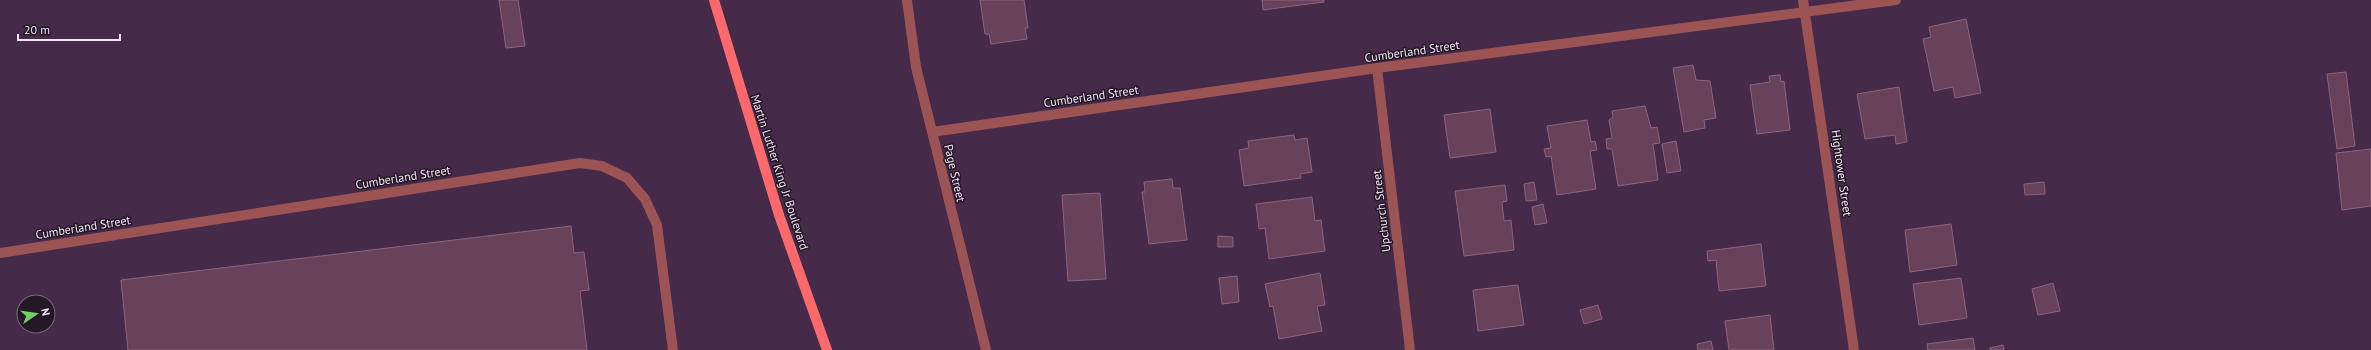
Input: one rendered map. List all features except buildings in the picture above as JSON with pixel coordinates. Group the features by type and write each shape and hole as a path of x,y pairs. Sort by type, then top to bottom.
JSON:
{"main road":[{"name":"Martin Luther King Jr Boulevard","path":"714,0 779,215 827,350"}],"street":[{"name":"Page Street","path":"907,0 916,67 986,350"},
{"name":"Hightower Street","path":"1803,0 1854,350"},
{"name":"Cumberland Street","path":"932,132 1377,68 1896,0"},
{"name":"Upchurch Street","path":"1377,68 1410,350"},
{"name":"Cumberland Street","path":"0,253 580,163 602,166 627,178 645,199 657,225 673,350"}]}
